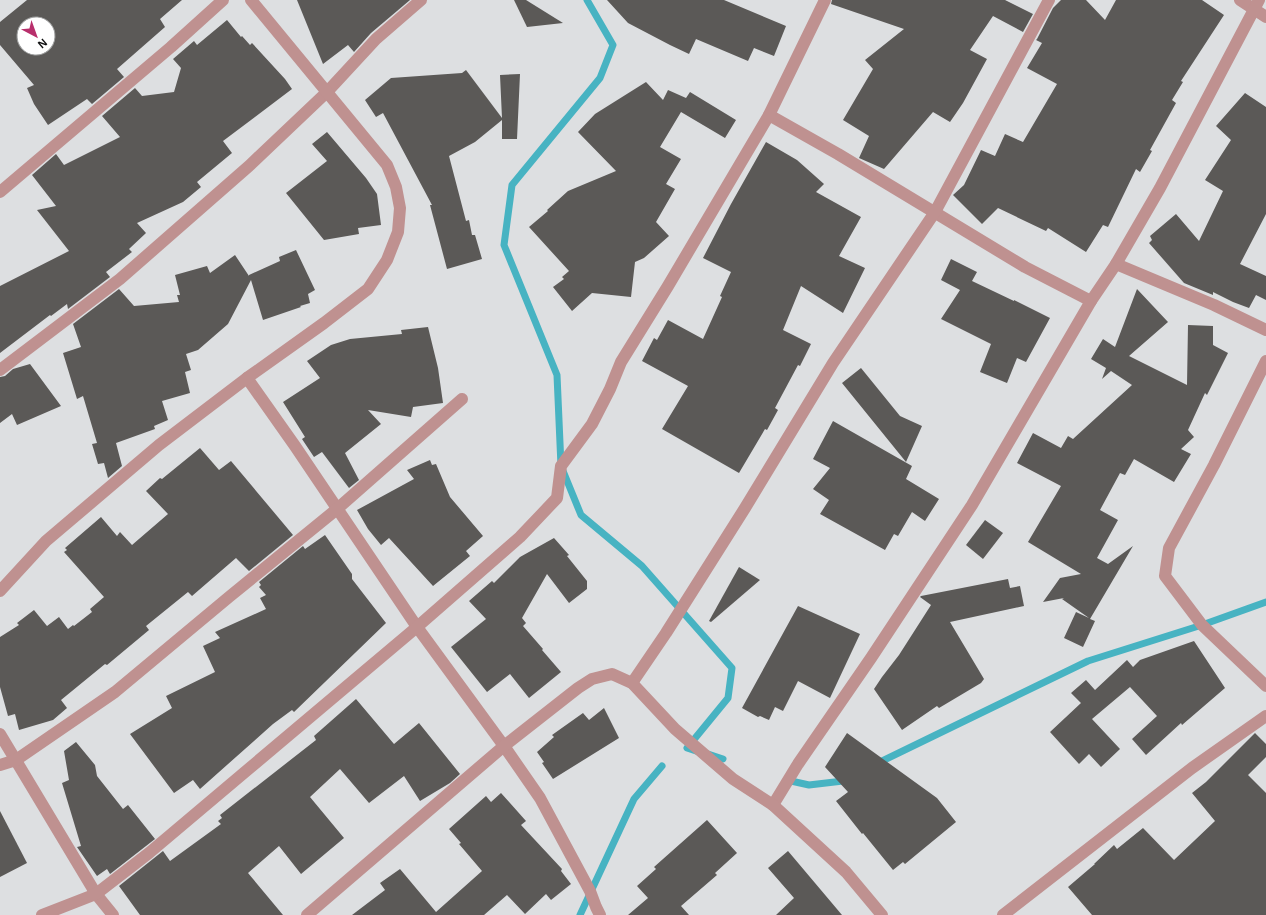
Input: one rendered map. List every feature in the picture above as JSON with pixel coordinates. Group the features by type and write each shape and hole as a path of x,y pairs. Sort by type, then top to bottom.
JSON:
{"street":[{"path":"0,192 171,48 222,0"},
{"path":"0,591 46,541 159,445 368,289 387,260 398,232 400,208 396,187 387,165 251,0"},
{"path":"0,370 120,278 249,166 327,92 376,39 421,0"},
{"path":"42,915 96,894 149,853 417,627 520,537 556,498 561,466 592,424 610,389 621,362 668,286 769,115 825,0"},
{"path":"632,683 745,508 833,363 935,212 1049,0"},
{"path":"1240,0 1257,5 1266,17"},
{"path":"773,805 798,764 871,658 972,505 1091,301 1116,264 1160,188 1257,5"},
{"path":"769,115 838,154 1025,267 1091,301"},
{"path":"1116,264 1214,305 1266,330"},
{"path":"1266,361 1214,466 1169,548 1165,576 1202,625 1266,686"},
{"path":"247,378 417,627 540,798 590,891 600,915"},
{"path":"0,765 16,760 115,692 337,509 462,399"},
{"path":"307,915 504,746 578,688 592,679 612,674 632,683 675,729 734,779 773,805 846,872 882,915"},
{"path":"1002,915 1192,768 1266,716"},
{"path":"0,734 96,894 113,915"}],"building":[{"path":"27,0 182,0 160,19 165,27 117,69 124,77 92,104 87,99 48,125 34,104 27,88 34,85 0,45 0,22"},
{"path":"297,0 410,0 371,33 354,52 348,45 323,64"},
{"path":"514,0 526,0 563,23 527,27"},
{"path":"607,0 724,0 786,26 774,56 754,48 748,61 696,39 689,54 628,23"},
{"path":"832,0 1005,0 1033,14 1023,32 993,16 970,50 987,59 963,103 950,122 933,112 884,169 859,158 869,136 843,120 873,69 865,60 904,29 831,4"},
{"path":"1061,0 1086,0 1105,20 1116,0 1202,0 1224,15 1181,81 1183,82 1172,100 1176,103 1150,150 1152,151 1140,172 1136,169 1108,227 1103,225 1086,252 1048,228 1046,231 998,208 982,224 953,195 964,185 981,150 995,156 1005,134 1023,142 1057,84 1027,68 1042,43 1036,40 1053,8"},
{"path":"227,20 241,37 242,36 250,45 252,43 285,79 292,89 223,141 232,153 197,182 201,187 183,202 137,223 146,233 129,249 132,252 106,272 110,277 68,309 67,304 51,316 50,315 0,353 0,286 69,251 37,210 56,206 32,175 56,154 64,165 120,137 102,116 135,88 142,96 174,92 181,68 173,59 194,41 197,45"},
{"path":"466,70 502,118 500,75 520,74 517,139 502,139 502,120 475,142 449,156 466,221 469,220 472,235 475,235 482,259 447,269 430,205 432,205 383,113 376,117 365,100 391,78 462,73"},
{"path":"646,82 663,100 668,90 686,98 690,92 736,120 725,138 681,112 660,147 681,159 666,184 675,189 656,222 669,236 644,258 635,262 631,297 592,293 572,311 553,287 564,279 562,277 569,271 529,227 568,191 616,171 578,132 595,114"},
{"path":"1245,93 1266,107 1266,214 1240,264 1266,276 1266,300 1256,295 1249,308 1213,292 1213,295 1184,283 1149,243 1152,240 1150,236 1176,214 1199,241 1223,191 1205,180 1231,140 1216,126"},
{"path":"327,132 366,178 377,194 381,225 358,228 359,234 324,240 286,193 327,161 312,144"},
{"path":"766,142 797,160 824,184 816,192 861,217 839,256 865,268 843,313 801,286 783,330 811,344 775,408 778,410 767,430 765,429 739,473 662,429 688,386 642,361 654,338 657,340 668,320 703,339 722,297 720,296 731,272 703,258"},
{"path":"296,250 315,290 308,294 310,303 263,320 251,280 228,324 198,350 186,354 191,370 185,372 190,393 162,401 168,420 154,426 155,429 116,443 122,466 108,478 104,463 98,464 92,444 97,443 83,396 77,399 63,353 81,347 73,324 119,289 134,306 179,302 177,295 180,295 175,275 207,266 210,273 235,255 249,276 280,261 279,257"},
{"path":"951,259 977,272 972,281 1050,318 1026,362 1017,358 1007,383 980,372 991,344 941,319 960,290 941,280"},
{"path":"1137,289 1168,322 1129,356 1187,385 1188,325 1213,326 1213,345 1228,353 1207,395 1205,393 1188,430 1194,437 1181,449 1191,454 1174,482 1134,459 1125,475 1120,473 1100,510 1118,520 1097,558 1108,564 1133,546 1090,619 1095,621 1083,647 1064,638 1076,612 1089,618 1062,599 1064,598 1043,602 1060,578 1081,574 1028,542 1061,486 1017,463 1033,433 1061,448 1068,436 1073,439 1132,385 1111,371 1102,379 1106,368 1091,359 1103,339 1115,347"},
{"path":"428,327 438,368 443,403 413,407 411,417 368,410 381,424 345,453 359,480 349,488 322,452 314,457 302,439 305,437 283,402 320,378 307,361 331,345 350,339 402,334 401,330"},
{"path":"30,364 61,406 17,425 12,414 0,423 0,377 5,376 13,369"},
{"path":"861,368 900,416 922,426 906,462 842,383"},
{"path":"833,421 912,466 906,479 939,499 925,521 912,512 898,536 894,534 885,550 820,514 829,500 813,489 830,468 813,459"},
{"path":"200,448 219,470 231,461 293,535 249,571 236,558 192,596 188,592 146,626 149,630 107,665 105,664 61,700 67,708 53,720 19,730 15,714 8,716 0,687 0,637 19,625 17,623 34,610 47,626 59,617 68,629 92,612 90,609 104,597 64,552 67,550 65,548 101,517 117,536 120,532 132,545 168,514 146,491 160,478 162,479"},
{"path":"430,460 432,465 436,464 450,497 483,536 466,551 470,556 433,586 389,538 381,545 368,529 357,510 414,479 407,470"},
{"path":"985,520 1003,533 983,559 966,545"},
{"path":"325,535 352,574 352,579 386,623 294,712 292,710 273,724 200,789 193,780 174,793 130,734 172,708 166,696 215,672 203,646 220,638 215,632 266,609 260,598 266,595 259,587 261,585 259,582 303,546 305,549"},
{"path":"554,538 569,555 567,556 587,581 587,589 569,603 547,574 522,618 526,623 523,626 561,672 529,698 510,674 487,692 451,647 486,619 469,601 492,581 494,583 520,557"},
{"path":"739,567 760,580 711,622 709,621"},
{"path":"1008,579 1010,588 1020,586 1024,606 950,622 984,679 981,683 939,708 937,706 902,730 874,689 899,655 931,605 920,597"},
{"path":"798,606 860,634 830,698 798,681 783,711 775,707 769,720 760,716 758,717 742,708"},
{"path":"1194,641 1225,688 1182,725 1181,723 1146,755 1132,739 1157,716 1130,687 1092,719 1120,749 1101,767 1089,754 1079,764 1050,732 1081,703 1071,693 1086,680 1095,690 1127,660 1133,667 1140,660"},
{"path":"356,699 394,744 419,723 460,774 450,783 420,801 404,776 369,803 340,769 310,797 344,838 301,874 279,846 248,873 283,915 140,915 119,886 163,851 170,861 221,824 218,821 222,818 220,815 316,740 314,736"},
{"path":"604,708 619,738 553,779 542,763 544,762 537,752 554,737 552,735 583,713 589,720"},
{"path":"847,733 937,798 956,822 905,864 903,862 893,870 836,801 848,792 825,767"},
{"path":"1255,733 1266,744 1266,757 1248,775 1266,793 1266,915 1092,915 1068,887 1095,864 1114,845 1117,849 1143,828 1174,860 1215,821 1192,793 1206,782"},
{"path":"76,742 95,765 97,776 123,809 128,805 155,839 110,874 107,869 97,876 77,847 81,846 62,783 69,780 64,751"},
{"path":"501,793 526,821 521,825 562,869 561,871 571,884 551,900 546,894 525,914 507,895 484,915 352,915 385,890 380,883 400,869 436,912 482,871 459,844 461,843 449,829 486,796 491,802"},
{"path":"0,811 27,863 0,877"},
{"path":"707,820 737,853 715,873 717,875 681,906 689,915 628,915 648,898 637,886 656,869 654,867"},
{"path":"788,851 842,915 776,915 794,898 768,868"}],"waterway":[{"path":"587,0 613,45 600,78 512,185 504,245 557,375 561,466 581,515 642,566 732,668 728,698 687,748 696,751"},
{"path":"876,764 1088,661 1202,625 1266,602"},
{"path":"708,754 723,759"},
{"path":"580,915 634,799 662,766"},
{"path":"791,781 809,785 843,781 847,779"}]}
